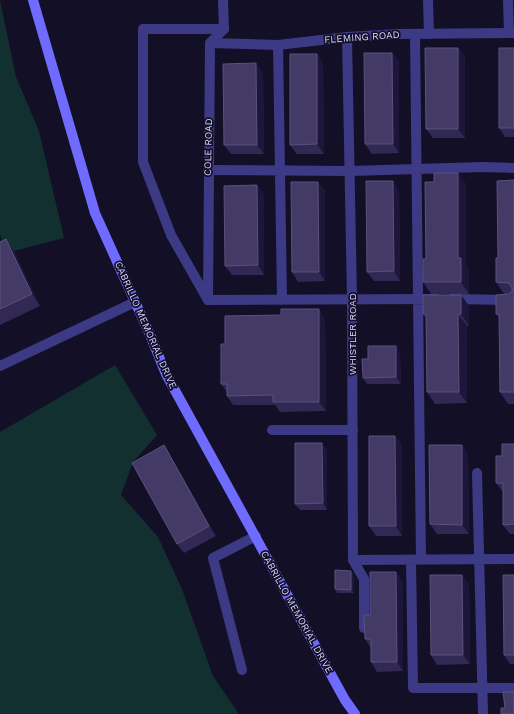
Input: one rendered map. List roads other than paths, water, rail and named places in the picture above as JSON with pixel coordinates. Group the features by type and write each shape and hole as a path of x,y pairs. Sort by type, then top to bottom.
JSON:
{"main road":[{"name":"CABRILLO MEMORIAL DRIVE","path":"33,0 95,213 166,374 341,693 354,714"}],"street":[{"path":"210,44 224,29 223,0"},
{"path":"428,0 428,34"},
{"path":"508,0 511,33"},
{"path":"224,29 143,29 143,162 171,236 208,300 514,300"},
{"name":"FLEMING ROAD","path":"210,44 278,44 347,37 415,34 511,33"},
{"path":"415,34 419,300 413,688 514,688"},
{"name":"WHISTLER ROAD","path":"347,37 352,300 353,560"},
{"name":"COLE ROAD","path":"208,300 210,44"},
{"path":"278,44 282,300"},
{"path":"208,170 350,171 483,167 514,168"},
{"path":"0,366 135,302"},
{"path":"272,430 353,430"},
{"path":"478,473 483,714"},
{"path":"242,670 213,558 256,536"},
{"path":"353,560 514,559"},
{"path":"353,560 364,579 364,628"}]}
